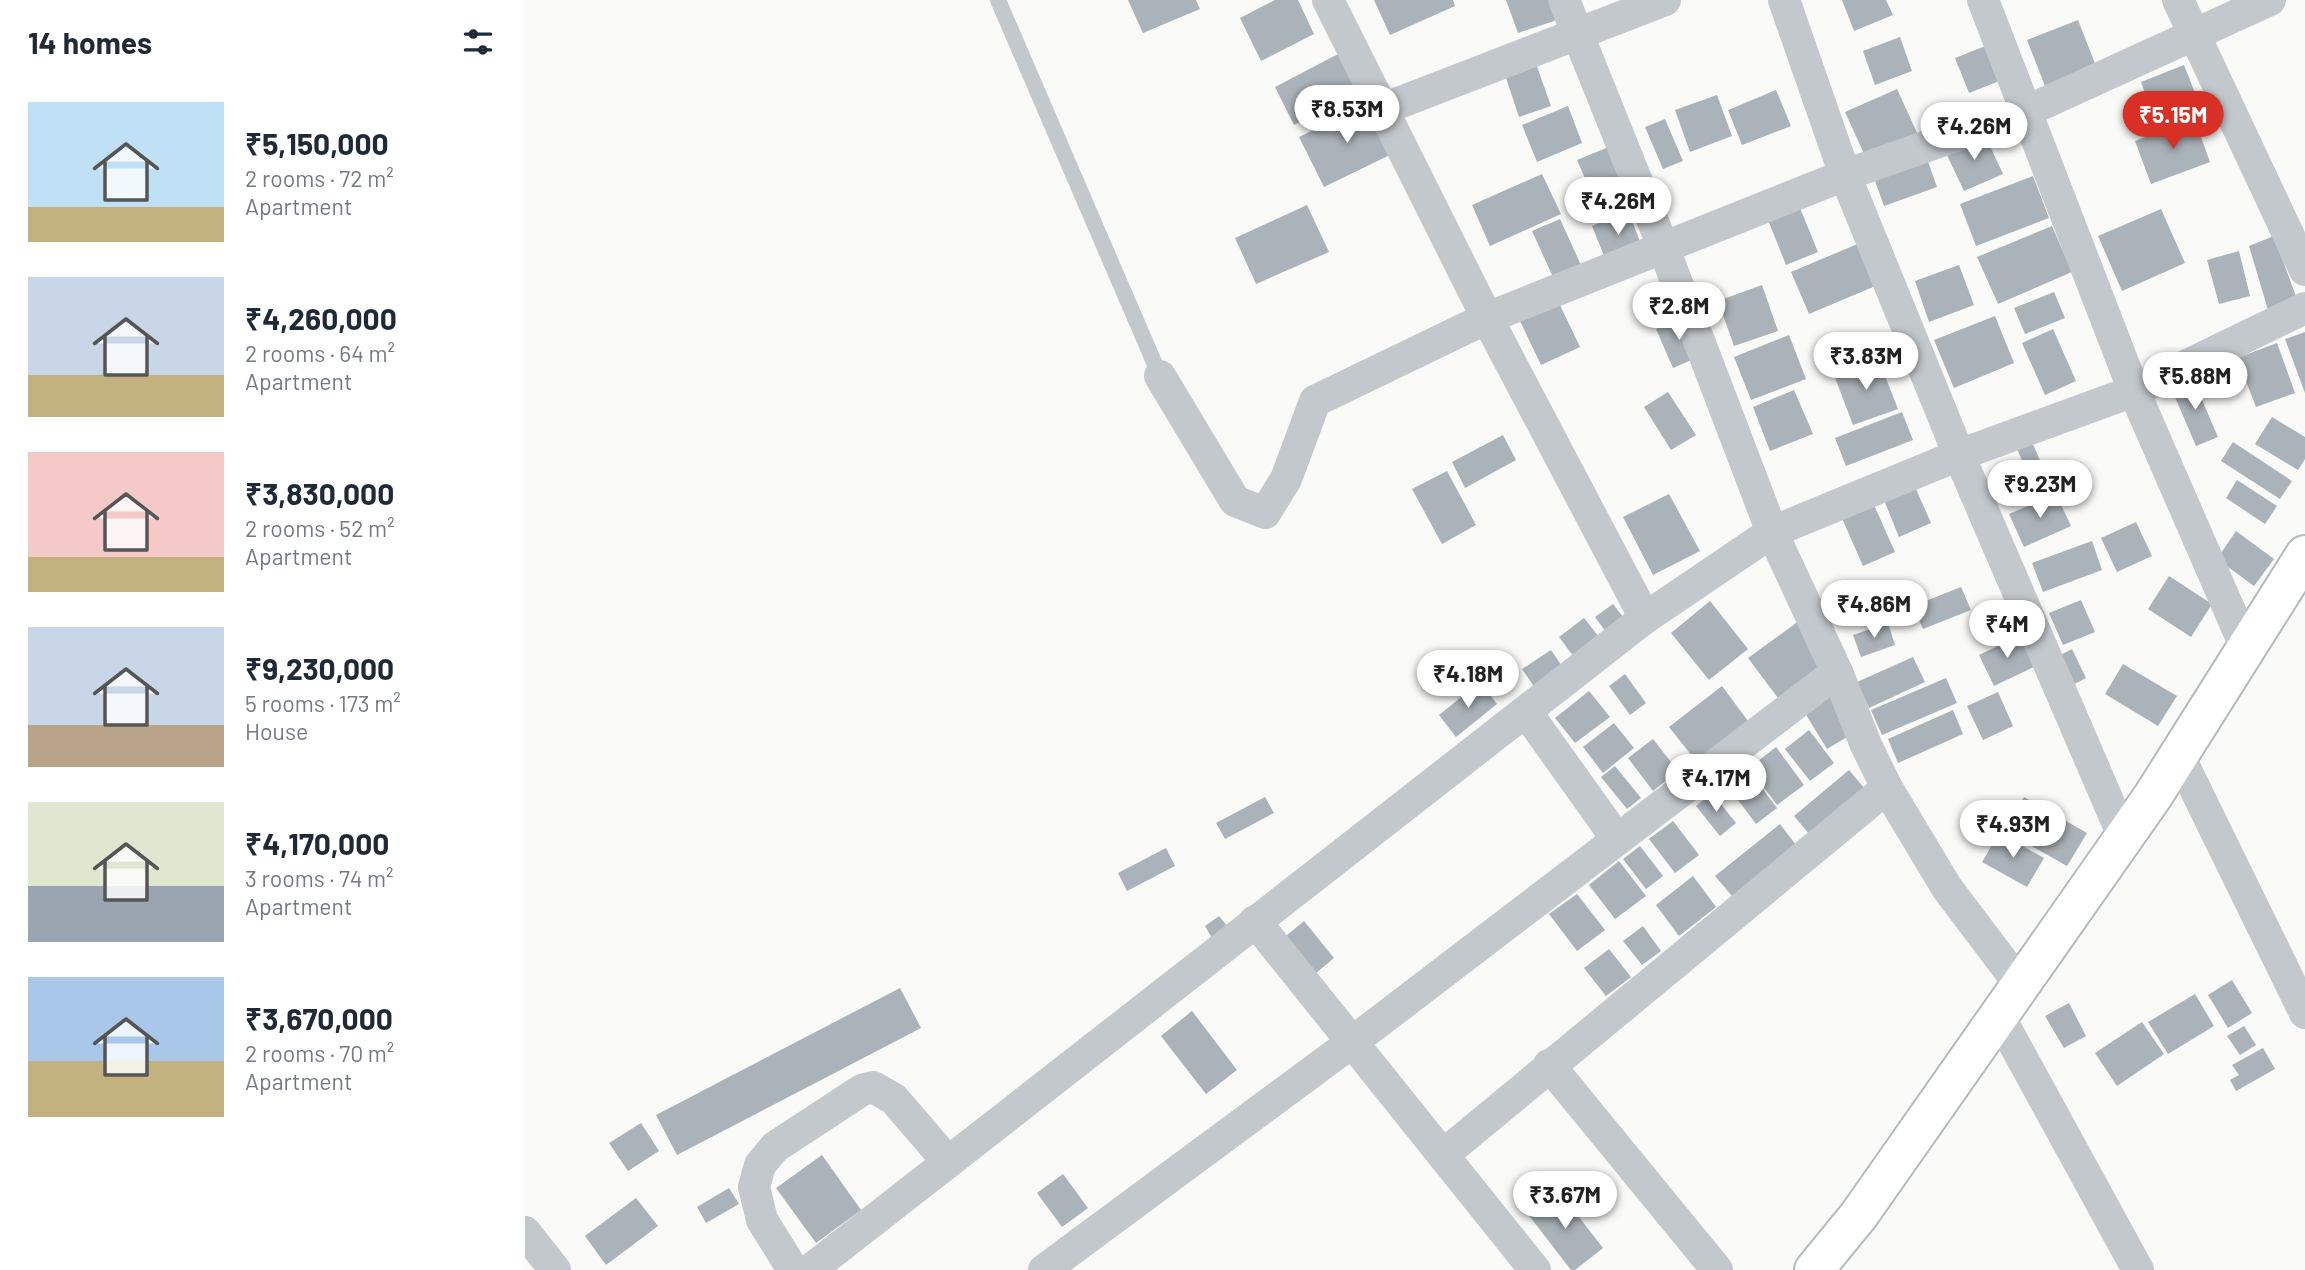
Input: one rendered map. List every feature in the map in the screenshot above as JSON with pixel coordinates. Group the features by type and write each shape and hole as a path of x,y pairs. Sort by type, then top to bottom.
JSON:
{"street":[{"path":"1328,0 1487,318 1645,618"},
{"path":"1564,0 1664,249 1772,532 1887,788 1947,888 2021,986"},
{"path":"1383,109 1665,0"},
{"path":"1784,0 1845,175 1959,454 2124,838"},
{"path":"1983,0 2134,391 2246,648"},
{"path":"2178,0 2305,271"},
{"path":"1160,376 1235,501 1265,513 1286,479 1315,401 1487,318 1845,175 2027,111 2270,0"},
{"path":"810,1270 1255,921 1527,713 1645,618 1772,532 1959,454 2134,391 2305,308"},
{"path":"1814,1270 1859,1215 2124,838 2305,555"},
{"path":"1044,1270 1351,1043 1837,672"},
{"path":"1527,713 1617,839"},
{"path":"2178,754 2302,998"},
{"path":"1443,1155 1887,788"},
{"path":"1255,921 1535,1270"},
{"path":"2000,1018 2138,1270"},
{"path":"1549,1065 1717,1270"},
{"path":"793,1270 762,1220 754,1187 760,1165 775,1147 862,1090 873,1087 894,1098 948,1161"}],"lane":[{"path":"997,0 1160,376"}],"building":[{"path":"1128,0 1196,0 1200,9 1143,33"},
{"path":"1275,0 1298,0 1314,34 1261,61 1240,18"},
{"path":"1374,0 1453,0 1455,6 1390,35"},
{"path":"1506,0 1557,0 1563,18 1518,33"},
{"path":"1842,0 1886,0 1893,15 1854,31"},
{"path":"2078,20 2096,66 2045,86 2027,40"},
{"path":"1900,37 1912,71 1875,85 1863,51"},
{"path":"1993,43 2007,78 1969,93 1955,58"},
{"path":"1342,52 1362,90 1294,125 1275,87"},
{"path":"1535,61 1551,106 1519,117 1504,72"},
{"path":"2184,65 2197,98 2153,115 2141,82"},
{"path":"1897,89 1918,135 1866,158 1845,112"},
{"path":"1776,90 1791,126 1742,145 1728,110"},
{"path":"1717,95 1732,136 1690,152 1675,110"},
{"path":"1369,103 1394,153 1324,187 1299,137"},
{"path":"1568,106 1582,143 1537,162 1522,125"},
{"path":"2194,118 2210,162 2151,184 2135,141"},
{"path":"1665,119 1683,161 1663,169 1645,127"},
{"path":"1984,133 2003,174 1964,191 1945,151"},
{"path":"1616,144 1630,176 1591,192 1577,160"},
{"path":"1926,156 1937,187 1884,206 1873,175"},
{"path":"1542,174 1561,214 1490,246 1472,205"},
{"path":"2033,176 2049,218 1976,246 1960,204"},
{"path":"1307,205 1329,252 1256,284 1235,238"},
{"path":"1800,208 1818,252 1786,265 1768,220"},
{"path":"2161,209 2185,263 2122,291 2098,236"},
{"path":"1628,211 1643,249 1607,263 1592,226"},
{"path":"1560,219 1581,265 1553,277 1532,231"},
{"path":"2052,226 2072,272 1998,304 1977,257"},
{"path":"2274,236 2298,302 2268,310 2249,246"},
{"path":"1867,240 1885,282 1809,314 1791,272"},
{"path":"2239,251 2250,296 2219,304 2207,260"},
{"path":"1959,265 1974,305 1929,322 1915,281"},
{"path":"1762,285 1778,331 1734,346 1718,301"},
{"path":"2054,292 2065,318 2025,334 2014,308"},
{"path":"1559,303 1580,347 1541,365 1520,321"},
{"path":"1686,316 1703,355 1673,368 1656,329"},
{"path":"1995,316 2014,363 1954,388 1934,340"},
{"path":"2053,329 2076,381 2045,395 2022,343"},
{"path":"2305,332 2305,393 2285,339"},
{"path":"1789,335 1806,379 1751,400 1734,357"},
{"path":"2277,343 2295,393 2256,407 2237,358"},
{"path":"1878,358 1898,409 1853,425 1834,375"},
{"path":"2193,379 2218,437 2196,446 2171,388"},
{"path":"1794,390 1813,434 1770,451 1753,407"},
{"path":"1668,392 1696,435 1671,450 1644,407"},
{"path":"1902,412 1913,440 1846,466 1835,438"},
{"path":"2272,417 2305,437 2305,459 2298,470 2255,444"},
{"path":"1503,435 1516,460 1465,488 1452,462"},
{"path":"2032,442 2048,479 2033,485 2017,449"},
{"path":"2233,442 2292,481 2280,499 2221,461"},
{"path":"1447,471 1476,525 1442,544 1412,489"},
{"path":"2237,480 2277,506 2265,524 2226,498"},
{"path":"1915,487 1931,523 1899,537 1884,500"},
{"path":"1669,494 1700,551 1653,575 1623,517"},
{"path":"2056,494 2071,526 2024,547 2009,514"},
{"path":"1873,503 1895,552 1863,566 1841,516"},
{"path":"2136,522 2152,556 2117,572 2101,538"},
{"path":"2236,531 2274,559 2254,586 2217,559"},
{"path":"2092,541 2102,570 2043,592 2032,563"},
{"path":"2169,576 2212,604 2191,637 2148,609"},
{"path":"1961,587 1971,610 1923,629 1913,606"},
{"path":"2081,600 2095,632 2063,645 2049,613"},
{"path":"1710,601 1748,649 1709,680 1671,633"},
{"path":"1613,604 1630,626 1612,640 1595,617"},
{"path":"1584,618 1602,641 1577,661 1559,637"},
{"path":"1799,621 1828,661 1778,698 1748,658"},
{"path":"1888,623 1895,645 1861,657 1853,635"},
{"path":"2021,635 2036,666 1994,686 1979,655"},
{"path":"2072,649 2086,678 2069,687 2055,658"},
{"path":"1551,650 1564,669 1535,688 1522,669"},
{"path":"1913,657 1925,682 1869,708 1857,682"},
{"path":"2123,664 2177,696 2158,726 2105,694"},
{"path":"1625,674 1646,703 1630,715 1609,686"},
{"path":"1946,678 1957,703 1882,735 1871,710"},
{"path":"1480,682 1497,704 1456,737 1439,715"},
{"path":"1722,686 1748,721 1696,761 1669,727"},
{"path":"1830,688 1857,731 1827,749 1800,705"},
{"path":"1589,691 1610,717 1575,743 1555,718"},
{"path":"1998,692 2013,726 1983,740 1967,706"},
{"path":"1953,710 1963,734 1898,763 1888,739"},
{"path":"1614,723 1634,748 1603,773 1583,747"},
{"path":"1809,730 1834,763 1810,781 1785,749"},
{"path":"1653,739 1678,771 1653,791 1628,758"},
{"path":"1776,747 1804,785 1777,805 1749,768"},
{"path":"1745,765 1777,808 1756,824 1724,781"},
{"path":"1615,766 1641,798 1627,809 1601,777"},
{"path":"1849,770 1865,789 1810,835 1794,816"},
{"path":"1712,793 1736,823 1720,836 1696,806"},
{"path":"1265,797 1274,813 1225,839 1216,823"},
{"path":"2024,797 2087,833 2067,866 2005,831"},
{"path":"1673,821 1699,855 1675,873 1649,839"},
{"path":"1780,824 1796,845 1732,896 1715,876"},
{"path":"1999,833 2044,858 2027,887 1982,862"},
{"path":"1640,846 1663,876 1646,889 1623,859"},
{"path":"1166,848 1175,866 1127,891 1118,873"},
{"path":"1619,861 1646,896 1615,919 1589,885"},
{"path":"1693,876 1716,907 1679,936 1656,905"},
{"path":"1577,894 1605,930 1577,951 1549,914"},
{"path":"1219,916 1234,935 1216,945 1205,926"},
{"path":"1304,921 1334,958 1316,973 1286,936"},
{"path":"1643,926 1661,951 1642,965 1623,941"},
{"path":"1609,949 1631,977 1606,996 1584,968"},
{"path":"2232,980 2252,1013 2228,1028 2208,995"},
{"path":"900,988 921,1028 677,1155 656,1115"},
{"path":"2195,994 2214,1026 2168,1054 2148,1022"},
{"path":"2069,1003 2086,1036 2064,1048 2045,1016"},
{"path":"1192,1011 1237,1070 1206,1094 1161,1036"},
{"path":"2142,1022 2164,1054 2117,1086 2095,1053"},
{"path":"2244,1026 2256,1045 2240,1055 2227,1036"},
{"path":"2263,1048 2275,1069 2236,1091 2230,1080 2239,1075 2232,1065"},
{"path":"641,1123 659,1151 628,1171 609,1143"},
{"path":"822,1155 861,1210 816,1243 776,1188"},
{"path":"1063,1174 1088,1208 1062,1227 1037,1193"},
{"path":"729,1188 739,1204 706,1223 697,1207"},
{"path":"1558,1190 1603,1248 1575,1270 1571,1270 1527,1213"},
{"path":"636,1198 658,1226 606,1265 585,1236"}]}
